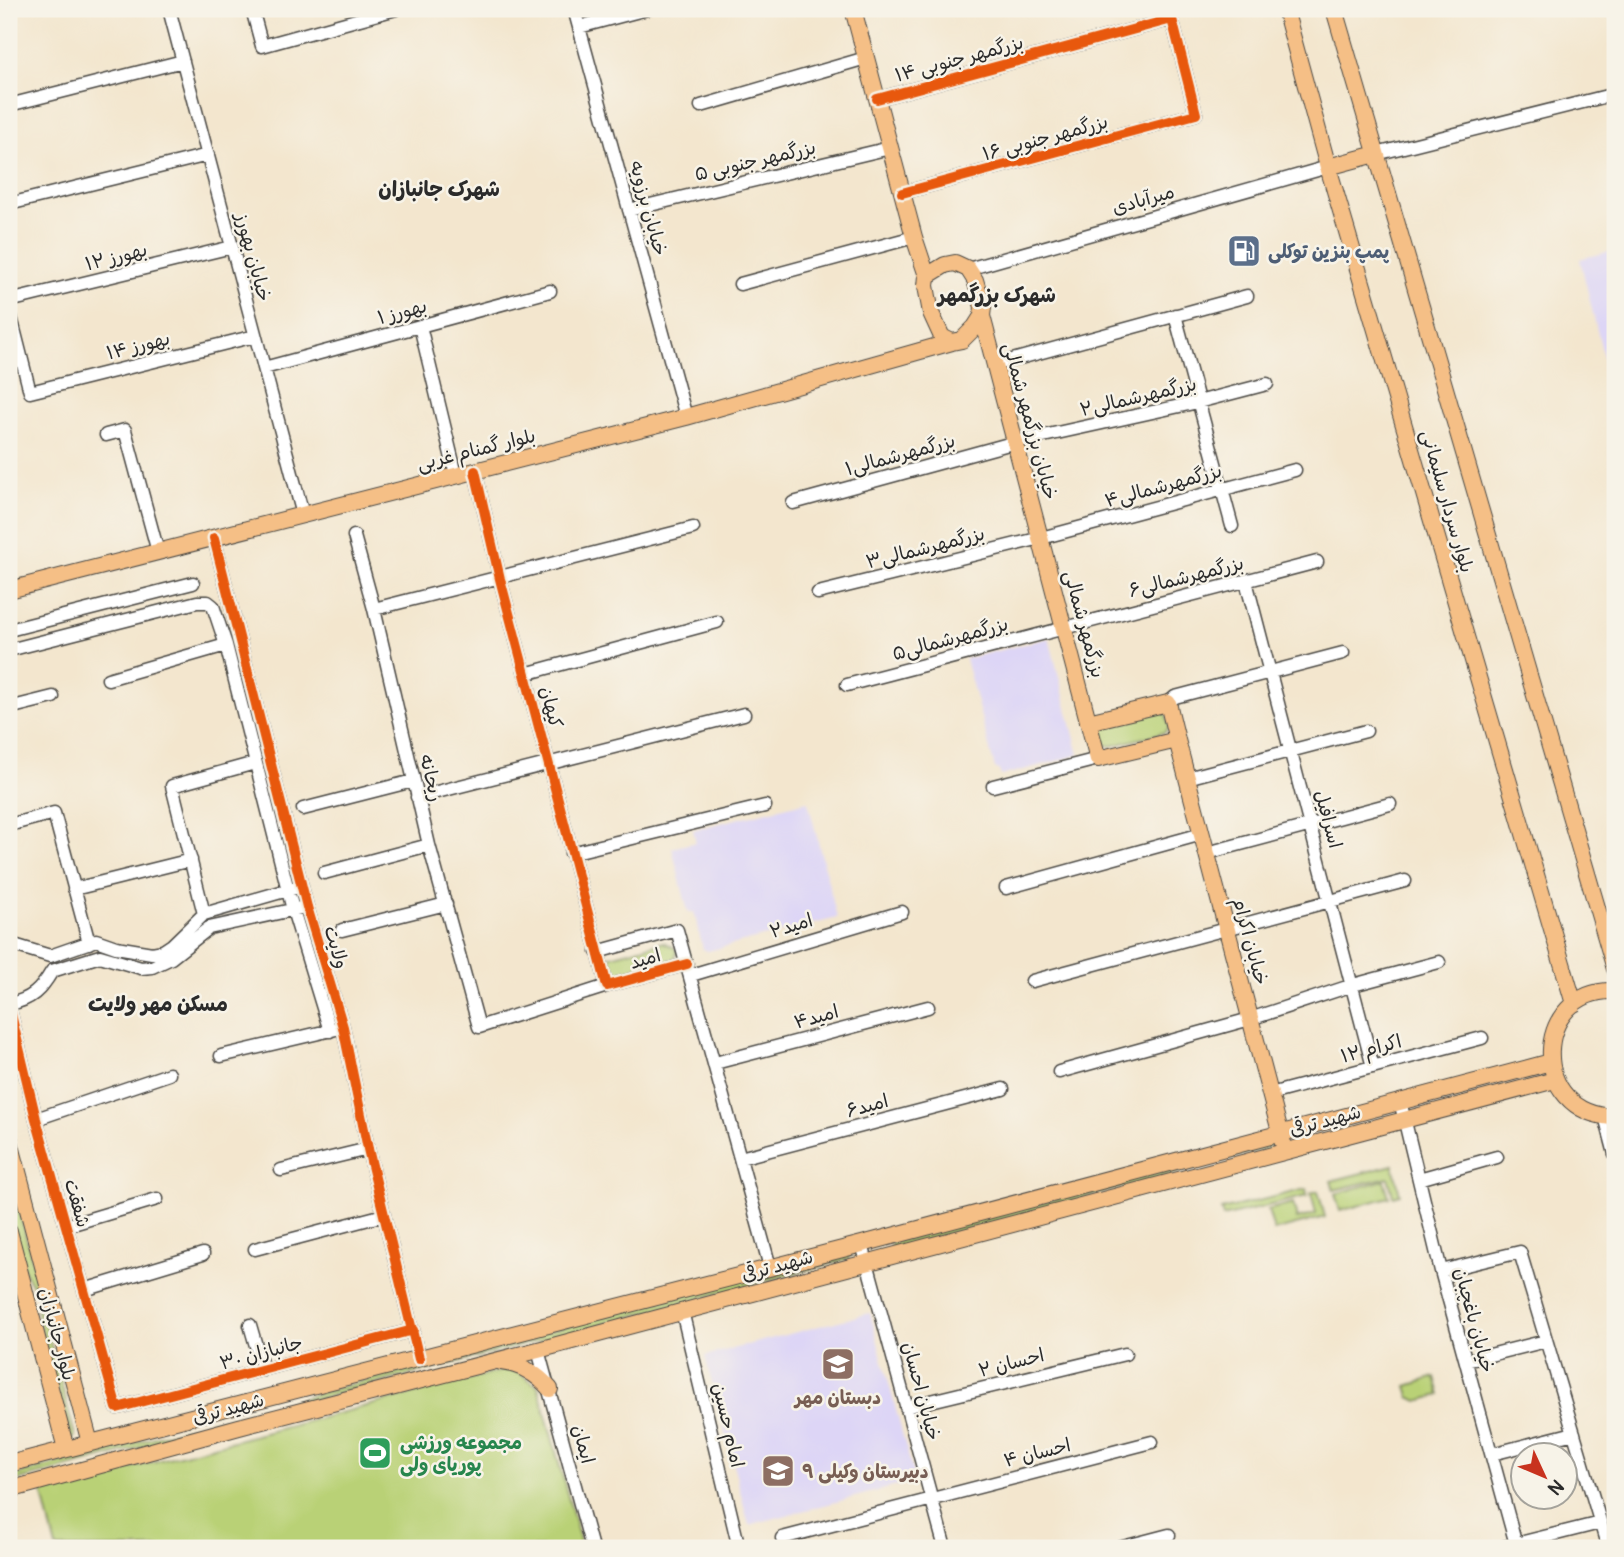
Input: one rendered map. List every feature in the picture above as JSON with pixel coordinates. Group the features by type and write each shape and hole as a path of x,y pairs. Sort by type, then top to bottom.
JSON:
{"main road":[{"path":"853,9 914,237 927,276 928,301 936,326 943,337 982,350 994,365"},
{"name":"بلوار سردار سلیمانی","path":"1285,9 1328,167 1574,1004"},
{"name":"بلوار سردار سلیمانی","path":"1334,9 1615,969"},
{"path":"1328,167 1376,153"},
{"path":"927,276 945,265 955,263 968,269 975,280 982,316 975,327 957,341"},
{"name":"خیابان بزرگمهر شمالی","path":"982,316 1041,538"},
{"name":"بلوار گمنام غربی","path":"9,590 686,418 957,341"},
{"name":"بزرگمهر شمالی","path":"1041,538 1088,722"},
{"path":"1168,703 1088,722 1098,759 1177,740"},
{"name":"خیابان اکرام","path":"1168,703 1286,1152"},
{"path":"1610,1117 1584,1110 1567,1098 1555,1080 1550,1060 1551,1039 1559,1020 1574,1004 1596,993 1615,991"},
{"name":"شهید ترقی","path":"9,1464 862,1244 1550,1060"},
{"name":"شهید ترقی","path":"9,1490 1555,1080"},
{"name":"بلوار جانبازان","path":"9,1138 90,1443"},
{"name":"بلوار جانبازان","path":"9,1231 66,1449"},
{"path":"27,1300 50,1295"},
{"path":"492,1361 520,1366 542,1380 550,1389"},
{"path":"232,1407 239,1427"}],"street":[{"name":"خیابان بهورز","path":"169,9 303,515"},
{"path":"252,9 262,46 397,9"},
{"name":"خیابان برزویه","path":"574,9 686,418"},
{"path":"579,27 647,9"},
{"name":"بزرگمهر جنوبی ۱۴","path":"877,99 1172,19 1196,114"},
{"path":"701,106 866,58"},
{"path":"9,105 183,61"},
{"path":"1376,153 1615,94"},
{"name":"بزرگمهر جنوبی ۱۶","path":"902,193 1196,114"},
{"name":"بزرگمهر جنوبی ۵","path":"629,210 890,148"},
{"path":"9,204 208,155"},
{"name":"میرآبادی","path":"968,269 1328,167"},
{"path":"740,284 914,237"},
{"name":"بهورز ۱۲","path":"9,301 232,247"},
{"name":"بهورز ۱","path":"264,368 550,291"},
{"path":"994,365 1247,296"},
{"name":"بهورز ۱۴","path":"9,309 30,392 256,336"},
{"path":"1175,315 1232,526"},
{"path":"420,326 457,475"},
{"name":"بزرگمهرشمالی۲","path":"1016,442 1267,384"},
{"path":"106,435 125,430 158,552"},
{"name":"بزرگمهرشمالی۱","path":"793,503 1016,442"},
{"name":"بزرگمهرشمالی۴","path":"1041,538 1295,470"},
{"name":"کیهان","path":"475,471 500,579 597,952"},
{"path":"374,609 693,528"},
{"name":"ریحانه","path":"354,536 374,609 429,845 479,1027"},
{"name":"ولایت","path":"214,538 419,1359"},
{"name":"بزرگمهرشمالی۳","path":"818,593 1041,538"},
{"name":"بزرگمهرشمالی۶","path":"1064,627 1317,562"},
{"name":"اسرافیل","path":"1246,581 1373,1067"},
{"path":"9,629 193,583"},
{"path":"9,650 197,602 208,602 217,611 293,910 336,1029 221,1056"},
{"path":"525,674 717,622"},
{"name":"بزرگمهرشمالی۵","path":"847,685 1064,627"},
{"path":"108,679 226,645"},
{"path":"1168,703 1175,697 1343,653"},
{"path":"9,708 53,697"},
{"path":"417,797 744,715"},
{"path":"1187,778 1366,731"},
{"path":"993,786 1098,759"},
{"path":"205,914 172,786 256,763"},
{"path":"303,808 413,781"},
{"path":"1207,853 1390,804"},
{"path":"572,853 765,806"},
{"path":"9,825 54,813 89,943"},
{"path":"1006,888 1202,834"},
{"path":"324,873 429,845"},
{"path":"74,889 191,860"},
{"path":"1032,981 1405,880"},
{"path":"9,947 14,945 50,956 96,940 144,953 163,951 205,914 302,886"},
{"path":"342,930 446,904"},
{"path":"9,1005 32,996 52,971 100,956 141,968 152,967 171,958 209,928 307,906"},
{"name":"امید۲","path":"689,969 902,912"},
{"name":"امید","path":"597,952 677,930 770,1267"},
{"path":"597,952 607,986"},
{"path":"1059,1072 1250,1019 1353,985 1438,962"},
{"name":"امید","path":"479,1027 607,986 689,969"},
{"name":"شفقت","path":"9,1005 36,1119 117,1408"},
{"name":"امید۴","path":"715,1063 928,1007"},
{"name":"اکرام ۱۲","path":"1270,1094 1482,1038"},
{"path":"36,1119 169,1074"},
{"name":"امید۶","path":"740,1158 1003,1090"},
{"name":"خیابان باغچبان","path":"1400,1101 1441,1271 1517,1546"},
{"path":"1610,1117 1615,1153"},
{"path":"281,1170 368,1149"},
{"path":"1419,1179 1497,1157"},
{"path":"66,1226 157,1199"},
{"path":"255,1248 384,1215"},
{"name":"خیابان احسان","path":"862,1244 945,1548"},
{"path":"1441,1271 1520,1252 1608,1548"},
{"path":"84,1290 203,1254"},
{"name":"امام حسین","path":"682,1311 739,1548"},
{"path":"250,1325 263,1370"},
{"name":"جانبازان ۳۰","path":"117,1408 413,1330"},
{"path":"1466,1362 1546,1341"},
{"name":"ایمان","path":"538,1350 593,1548"},
{"name":"احسان ۲","path":"906,1407 1125,1354"},
{"path":"1492,1454 1574,1433"},
{"name":"احسان ۴","path":"782,1538 1152,1442"},
{"path":"1500,1548 1517,1546 1600,1523"},
{"path":"1119,1548 1169,1535"}],"shaded area":[{"path":"1615,250 1615,405 1580,259"},
{"path":"1049,638 1079,755 1001,776 995,768 965,659"},
{"path":"808,801 837,918 708,951 703,949 694,912 688,912 672,848 696,842 693,830"},
{"path":"870,1313 915,1481 749,1525 705,1356"}],"green space":[{"path":"1160,711 1166,713 1169,728 1165,732 1112,746 1104,745 1099,737 1099,729 1105,725"},
{"path":"663,942 675,948 677,953 672,964 617,979 610,977 605,962 611,956"},
{"path":"1270,1143 1266,1149 893,1248 890,1245 891,1243"},
{"path":"1393,1165 1400,1194 1393,1196 1388,1177 1334,1190 1331,1181"},
{"path":"9,1172 38,1283 34,1287 21,1263 12,1229 8,1202"},
{"path":"1384,1180 1389,1197 1340,1211 1335,1194"},
{"path":"1306,1189 1307,1196 1223,1217 1221,1210"},
{"path":"1318,1191 1325,1217 1274,1231 1268,1210 1293,1203 1297,1219 1316,1214 1311,1193"},
{"path":"843,1252 850,1254 848,1259 249,1417 308,1396"},
{"path":"39,1309 44,1318 75,1436 71,1441 36,1310"},
{"path":"512,1368 538,1386 582,1548 56,1548 42,1491"},
{"path":"1435,1377 1440,1395 1418,1401 1410,1397 1407,1386"},
{"path":"221,1419 221,1422 184,1431 175,1438 9,1483 9,1477"}],"cycle path":[{"path":"877,99 1172,19 1196,114 902,193"},
{"path":"475,471 500,579 607,986 687,964"},
{"path":"214,538 307,907 343,1027 368,1149 419,1359"},
{"path":"9,1006 36,1119 117,1408 413,1330"}],"place":[{"name":"پمپ بنزین توکلی","path":"1244,251"},
{"name":"دبستان مهر","path":"838,1364"},
{"name":"مجموعه ورزشی پوریای ولی","path":"375,1453"},
{"name":"دبیرستان وکیلی ۹","path":"778,1471"}],"district":[{"name":"شهرک جانبازان","path":"439,189"},
{"name":"شهرک بزرگمهر","path":"997,295"},
{"name":"مسکن مهر ولایت","path":"158,1004"}]}
